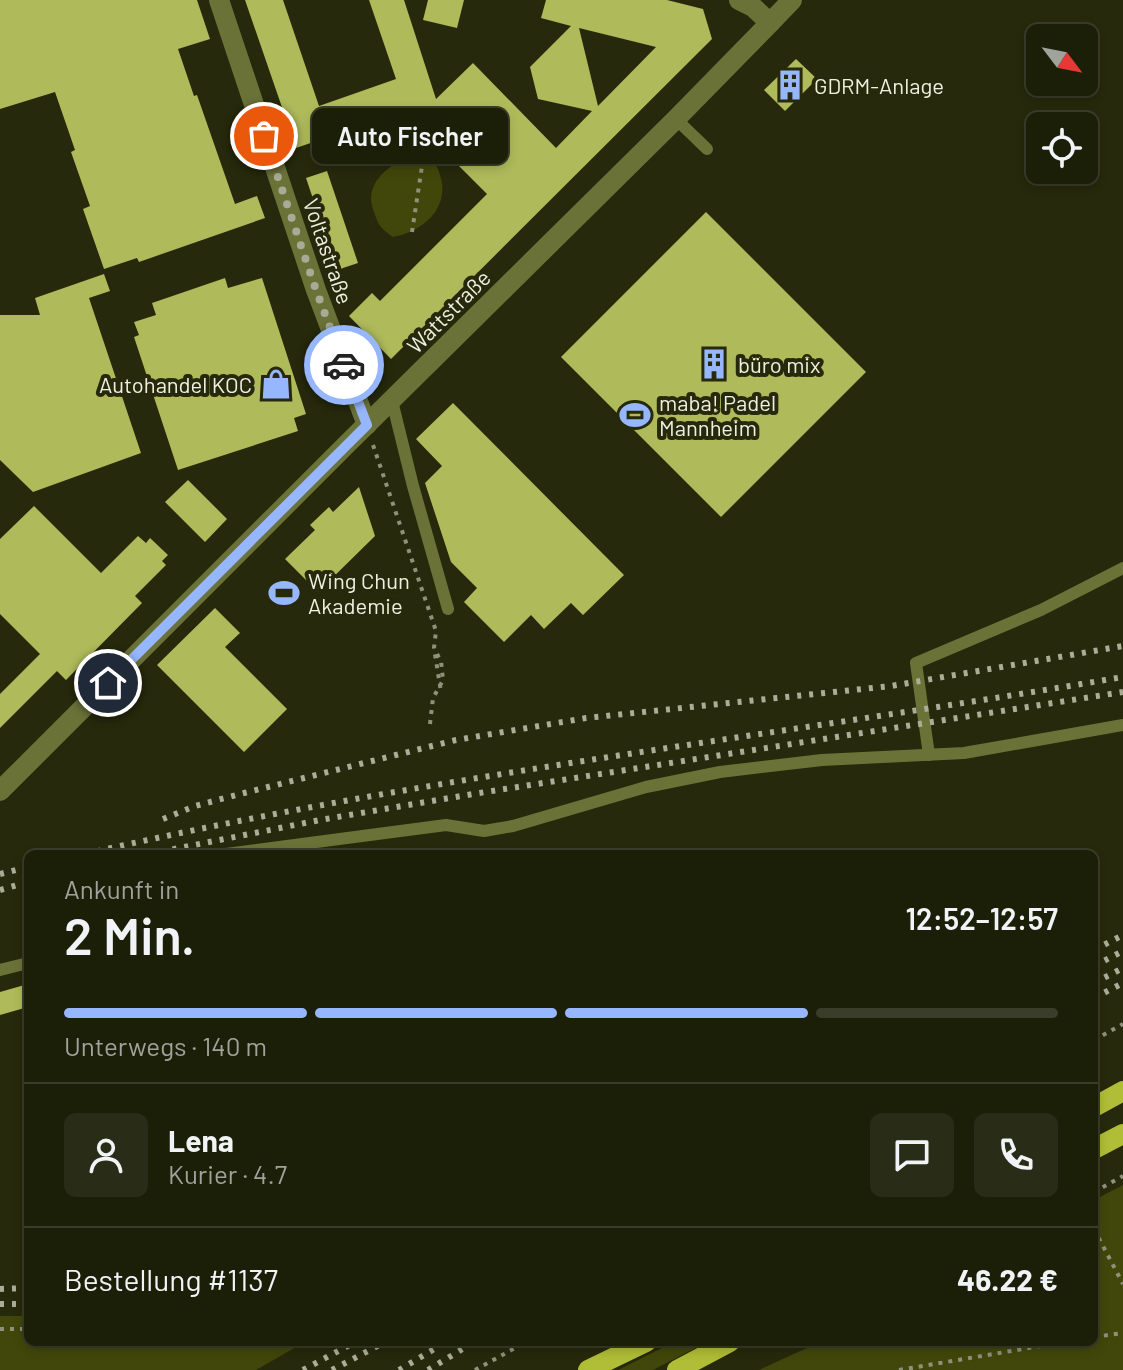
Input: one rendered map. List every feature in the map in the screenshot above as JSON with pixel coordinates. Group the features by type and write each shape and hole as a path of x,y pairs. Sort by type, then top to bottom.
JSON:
{"main road":[{"path":"1098,1105 1123,1091"},
{"path":"1098,1147 1123,1134"},
{"path":"588,1370 638,1346"},
{"path":"677,1370 722,1346"}],"street":[{"name":"Voltastraße","path":"219,0 316,290 367,425"},
{"path":"739,0 753,7 770,23"},
{"name":"Wattstraße","path":"0,791 792,0"}],"lane":[{"path":"676,119 707,149"},
{"path":"392,401 448,609"},
{"path":"929,755 916,663 1041,610 1123,568"},
{"path":"256,850 446,825 484,831 513,826 646,787 720,772 822,760 964,753 1123,725"},
{"path":"0,970 24,964"}],"path":[{"path":"412,232 424,153"},
{"path":"367,425 436,631 434,648 441,692"},
{"path":"430,724 433,698 443,680 441,661 434,648"},
{"path":"1098,1038 1123,1024"},
{"path":"1098,1190 1123,1176"},
{"path":"1098,1237 1123,1284"},
{"path":"0,1329 24,1329"},
{"path":"1098,1336 1123,1333"},
{"path":"475,1370 519,1346"},
{"path":"899,1370 1040,1346"}],"green space":[{"path":"421,152 437,167 442,197 424,224 393,237 377,221 371,203 372,190 388,169"},
{"path":"1123,1185 1123,1370 759,1370 811,1346 1098,1346 1098,1198"},
{"path":"0,1316 24,1316 24,1346 298,1346 256,1370 0,1370"},
{"path":"666,1346 699,1346 653,1370 618,1370"}],"building":[{"path":"0,0 197,0 210,39 178,49 235,204 257,196 265,218 139,262 137,258 104,269 83,209 90,206 55,92 0,109"},
{"path":"245,0 283,0 319,106 396,79 369,0 404,0 436,99 473,63 556,148 592,111 538,99 530,67 571,26 541,18 546,0 667,0 703,9 712,39 391,359 349,316 372,293 380,301 487,194 404,111 296,148","holes":["579,28 656,47 598,106"]},
{"path":"428,0 464,0 457,28 423,20"},
{"name":"GDRM-Anlage","path":"796,59 817,79 785,111 764,90"},
{"path":"327,171 358,263 337,270 306,178"},
{"name":"büro mix","path":"706,212 866,372 721,517 561,357"},
{"path":"104,274 110,291 89,298 141,453 33,492 0,460 0,315 40,315 35,298"},
{"path":"225,278 228,288 262,278 306,414 294,418 298,431 178,470 134,337 139,335 134,322 156,315 152,303"},
{"path":"453,403 624,575 583,615 571,603 544,629 531,615 504,642 464,602 477,588 451,562 425,483 442,466 416,439"},
{"path":"188,480 227,519 205,542 165,502"},
{"path":"359,487 375,536 318,592 285,559 315,530 310,525 329,507 333,512"},
{"path":"34,506 101,573 138,536 146,543 150,538 168,555 162,561 166,565 135,596 142,603 66,680 57,671 0,728 0,694 40,654 0,614 0,539"},
{"path":"215,608 240,633 225,647 287,709 244,752 157,665"},
{"path":"24,985 24,1008 0,1015 0,992"}],"railway":[{"path":"163,819 195,806 456,740 586,718 891,686 1123,646"},
{"path":"103,850 343,801 472,779 1123,677"},
{"path":"169,850 473,794 1123,692"},
{"path":"0,874 24,868"},
{"path":"0,890 24,883"},
{"path":"1098,948 1123,935"},
{"path":"1098,964 1123,951"},
{"path":"1098,981 1123,968"},
{"path":"1098,996 1123,983"},
{"path":"0,1289 24,1288"},
{"path":"0,1304 24,1304"},
{"path":"303,1370 348,1346"},
{"path":"332,1370 377,1346"},
{"path":"399,1370 439,1346"},
{"path":"428,1370 467,1346"}],"way so far":[{"path":"264,136 344,365"}],"place":[{"name":"GDRM-Anlage","path":"790,85"},
{"name":"Auto Fischer","path":"264,136"},
{"name":"büro mix","path":"714,364"},
{"name":"Autohandel KOC","path":"276,384"},
{"name":"maba! Padel Mannheim","path":"635,415"},
{"name":"Wing Chun Akademie","path":"284,593"}],"route":[{"path":"108,683 367,425 344,365"}]}
